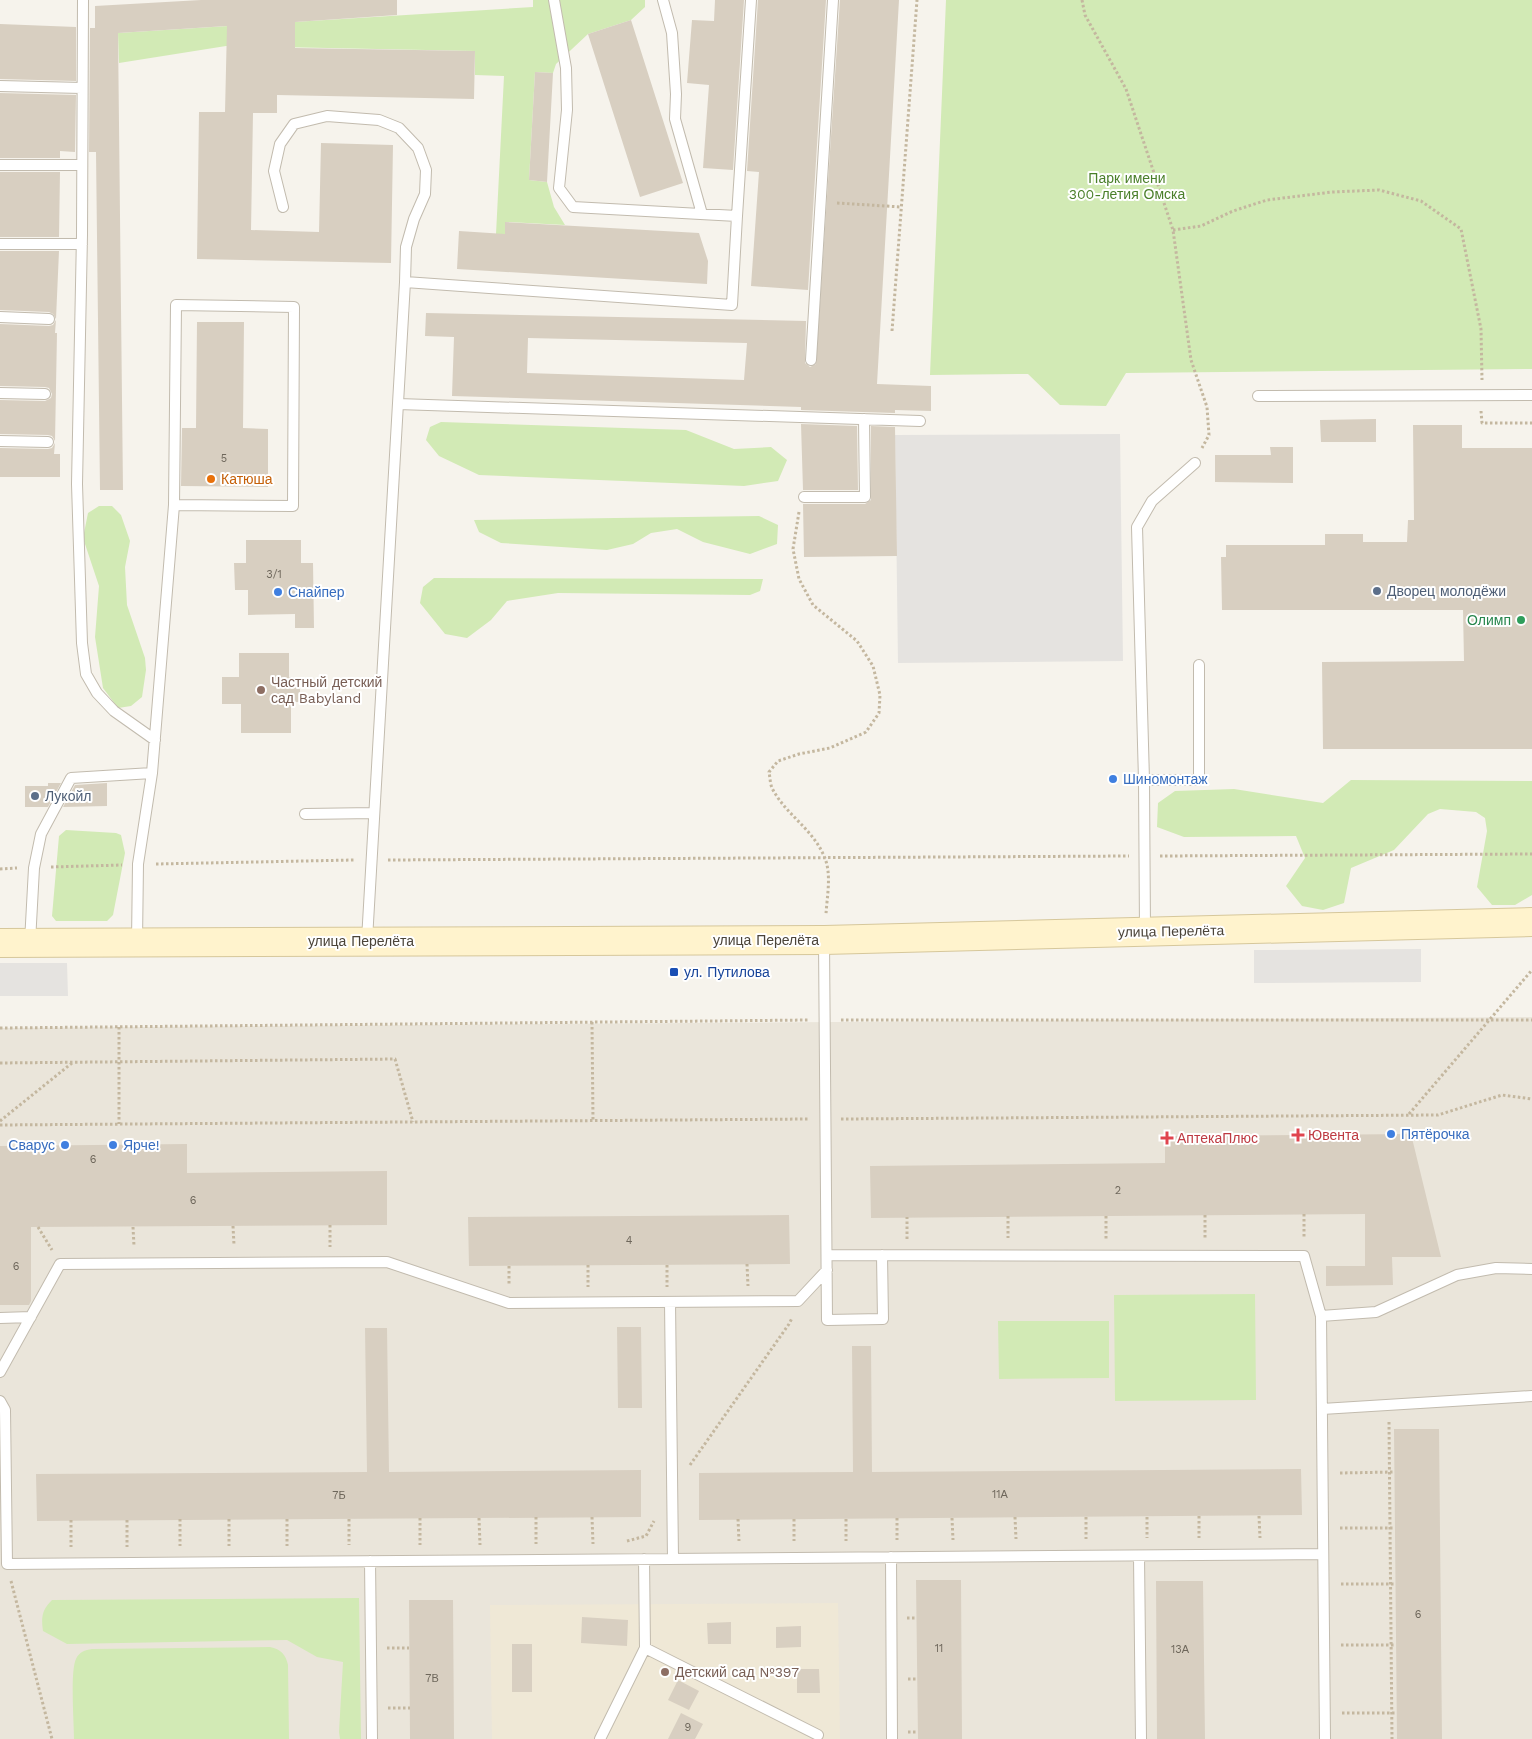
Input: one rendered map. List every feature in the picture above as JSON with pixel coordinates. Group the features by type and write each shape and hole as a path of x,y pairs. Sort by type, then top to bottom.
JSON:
{"main road":[{"name":"улица Перелёта","path":"0,942 824,940 1532,922"}],"lane":[{"path":"83,0 82,244 77,484 82,643 86,674 97,693 114,711 155,740"},
{"path":"554,0 566,76 566,110 559,188 573,207 737,216"},
{"path":"663,0 672,33 676,94 675,119 702,214"},
{"path":"405,282 732,306 751,0"},
{"path":"811,360 833,0"},
{"path":"0,86 82,88"},
{"path":"283,207 274,171 280,144 294,124 327,116 378,120 399,128 418,148 426,170 425,194 414,220 406,247 367,941"},
{"path":"0,165 82,165"},
{"path":"0,244 82,244"},
{"path":"136,942 138,864 152,774 174,505 176,305 294,307 293,506 174,505"},
{"path":"0,317 49,319"},
{"path":"0,393 46,394"},
{"path":"1258,396 1532,395"},
{"path":"398,404 920,421"},
{"path":"804,497 865,497 864,419"},
{"path":"0,441 48,442"},
{"path":"1145,932 1144,780 1137,527 1152,501 1195,463"},
{"path":"1144,780 1199,780 1198,665"},
{"path":"30,942 34,868 41,834 71,778 152,774"},
{"path":"304,814 374,813"},
{"path":"824,940 827,1320 883,1319 882,1255"},
{"path":"827,1255 1304,1256 1322,1316 1325,1739"},
{"path":"0,1372 60,1264 387,1262 509,1303 798,1301 827,1270"},
{"path":"1322,1316 1376,1312 1457,1275 1496,1268 1532,1269"},
{"path":"670,1302 673,1559"},
{"path":"0,1318 31,1317"},
{"path":"1322,1409 1532,1396"},
{"path":"0,1401 5,1410 7,1564 536,1560 593,1555 673,1559 1323,1554"},
{"path":"1139,1556 1140,1739"},
{"path":"892,1739 894,1557"},
{"path":"600,1739 645,1648 644,1559"},
{"path":"370,1561 372,1739"},
{"path":"645,1648 818,1735"}],"path":[{"path":"892,331 917,0"},
{"path":"1082,0 1085,15 1126,89 1173,230 1191,360 1207,407 1209,435 1195,463"},
{"path":"1173,230 1201,226 1233,211 1267,200 1332,192 1379,190 1421,201 1460,229 1482,329 1482,423 1532,423"},
{"path":"821,202 901,207"},
{"path":"804,497 797,517 793,549 799,579 813,605 857,641 873,666 880,695 879,713 866,732 830,748 799,754 778,761 769,772 771,786 785,808 812,835 825,857 828,880 824,940"},
{"path":"0,869 138,864 372,860 1532,854"},
{"path":"1408,1115 1532,970"},
{"path":"0,1028 825,1020 1532,1020"},
{"path":"592,1022 593,1121"},
{"path":"119,1027 119,1124"},
{"path":"0,1063 395,1059 413,1122"},
{"path":"0,1120 73,1062"},
{"path":"0,1125 1438,1115 1502,1095 1532,1100"},
{"path":"1304,1214 1304,1256"},
{"path":"1205,1215 1205,1255"},
{"path":"1008,1216 1008,1255"},
{"path":"1106,1216 1106,1255"},
{"path":"38,1227 60,1264"},
{"path":"592,1517 593,1555 646,1536 672,1490 790,1324 798,1301"},
{"path":"1389,1405 1392,1739"},
{"path":"1323,1473 1394,1472"},
{"path":"536,1517 536,1560"},
{"path":"1086,1517 1086,1556"},
{"path":"420,1518 420,1561"},
{"path":"479,1518 480,1560"},
{"path":"894,1557 897,1518"},
{"path":"229,1519 229,1562"},
{"path":"287,1519 287,1562"},
{"path":"349,1519 350,1561"},
{"path":"738,1519 738,1558"},
{"path":"794,1519 794,1558"},
{"path":"71,1520 72,1563"},
{"path":"127,1520 128,1563"},
{"path":"180,1520 180,1563"},
{"path":"1323,1528 1395,1528"},
{"path":"7,1564 52,1739"},
{"path":"1324,1584 1395,1584"},
{"path":"1324,1645 1396,1644"},
{"path":"1325,1713 1397,1713"}],"shaded area":[{"path":"1120,434 1123,661 898,663 895,435"},
{"path":"1421,949 1421,982 1254,983 1254,950"},
{"path":"0,963 67,963 68,996 0,996"},
{"path":"1532,1017 1532,1739 0,1739 0,1028"},
{"name":"Детский сад №397","path":"838,1603 840,1739 492,1739 490,1605"}],"green space":[{"path":"533,0 645,0 645,7 631,20 588,34 556,64 553,73 535,72 529,180 547,182 554,207 565,225 506,222 505,234 496,234 504,76 475,75 475,51 226,46 119,63 118,33 533,7"},
{"name":"Парк имени 300-летия Омска","path":"946,0 1532,0 1532,369 1126,373 1106,406 1060,405 1028,374 930,375"},
{"path":"441,422 686,430 734,449 771,447 787,460 778,481 744,486 479,475 439,456 426,440 430,427"},
{"path":"99,506 112,506 121,515 130,541 125,567 127,605 145,658 146,670 142,697 131,706 118,708 103,688 95,637 99,586 83,538 88,513"},
{"path":"759,516 778,525 777,544 750,554 703,542 677,529 651,533 633,544 607,550 501,543 479,532 474,520"},
{"path":"434,578 763,579 760,591 750,595 558,593 507,601 491,620 467,638 445,634 420,603 423,587"},
{"path":"1351,780 1532,781 1532,895 1515,905 1492,905 1477,887 1487,831 1485,818 1476,812 1440,809 1428,814 1394,850 1351,868 1344,903 1323,910 1302,906 1286,886 1305,858 1296,836 1184,837 1157,827 1158,803 1175,791 1234,789 1323,803"},
{"path":"66,830 116,833 121,835 125,853 113,915 107,921 56,921 52,916 59,836"},
{"path":"1255,1294 1256,1400 1115,1401 1114,1295"},
{"path":"998,1321 1109,1321 1109,1378 999,1379"},
{"path":"359,1598 361,1739 340,1739 343,1662 317,1657 287,1640 67,1644 43,1631 42,1626 44,1611 52,1600"},
{"path":"270,1647 282,1653 288,1665 289,1739 74,1739 73,1674 76,1659 82,1652 92,1649"}],"building":[{"path":"201,0 397,0 397,15 295,22 295,48 475,51 474,99 277,95 277,113 253,113 251,230 319,232 321,143 393,145 391,263 197,259 199,112 225,112 227,26 118,33 123,490 100,490 96,152 89,152 90,28 95,28 95,6"},
{"path":"715,0 744,0 733,170 703,168 709,85 687,83 692,20 714,21"},
{"path":"758,0 826,0 808,290 751,286 759,172 747,171"},
{"path":"840,0 899,0 877,384 931,386 931,411 895,410 895,413 863,412 801,410 801,407 452,396 454,337 425,336 426,313 806,321 805,363 810,367 816,364","holes":["528,338 747,343 744,380 527,373"]},
{"path":"631,20 683,183 640,197 588,34"},
{"path":"0,24 76,27 76,81 0,79"},
{"path":"535,72 553,73 547,182 529,180"},
{"path":"0,93 76,95 75,152 60,151 60,158 0,158"},
{"path":"0,172 60,172 59,237 0,237"},
{"path":"505,222 699,233 708,261 707,284 457,269 459,231 505,234"},
{"path":"0,251 59,251 56,319 49,312 0,310"},
{"path":"56,320 55,441 52,436 48,435 0,434 0,400 45,401 51,398 52,394 49,388 45,387 0,386 0,324 49,326 53,325"},
{"path":"197,322 244,322 243,428 268,429 268,487 181,486 182,428 196,428"},
{"path":"1376,419 1376,442 1321,442 1320,420"},
{"path":"801,424 857,426 858,490 803,490"},
{"name":"Дворец молодёжи","path":"1413,425 1462,425 1462,448 1532,448 1532,749 1323,749 1322,662 1464,661 1463,610 1222,610 1221,557 1226,557 1226,545 1325,545 1325,534 1363,534 1363,542 1407,542 1408,520 1414,520"},
{"path":"871,426 895,427 897,556 804,557 803,504 865,504 871,500"},
{"path":"55,443 54,454 60,454 60,477 0,477 0,448 48,449 52,448"},
{"path":"1270,447 1293,447 1293,483 1215,482 1215,455 1271,455"},
{"path":"246,540 301,540 301,563 313,563 314,628 295,628 295,614 248,615 248,590 235,590 234,563 246,563"},
{"name":"Частный детский сад Babyland","path":"239,653 289,653 289,677 300,678 300,702 291,702 291,733 241,733 241,704 222,704 222,677 239,677"},
{"path":"48,783 61,783 48,807 25,807 25,786 48,786"},
{"path":"107,783 107,806 63,807 75,785"},
{"path":"1411,1134 1441,1257 1392,1257 1393,1285 1326,1286 1326,1266 1365,1266 1365,1214 871,1218 870,1166 1165,1163 1165,1136"},
{"path":"187,1144 187,1173 387,1171 387,1225 31,1227 31,1301 29,1305 0,1305 0,1146"},
{"path":"789,1215 790,1264 469,1266 468,1217"},
{"path":"617,1327 641,1327 642,1408 618,1408"},
{"path":"365,1328 387,1328 389,1472 641,1470 641,1517 37,1521 36,1474 367,1472"},
{"path":"852,1346 871,1346 872,1472 1301,1469 1302,1515 699,1520 699,1473 853,1472"},
{"path":"1394,1429 1439,1429 1442,1739 1397,1739"},
{"path":"916,1580 961,1580 962,1739 918,1739"},
{"path":"1156,1581 1203,1581 1205,1739 1157,1739"},
{"path":"409,1600 453,1600 454,1739 410,1739"},
{"path":"582,1617 628,1620 627,1646 581,1643"},
{"path":"731,1622 731,1644 708,1644 707,1623"},
{"path":"801,1626 801,1647 776,1648 776,1627"},
{"path":"512,1644 532,1644 532,1692 512,1692"},
{"path":"797,1669 819,1669 820,1693 797,1693"},
{"path":"678,1680 699,1691 689,1710 668,1700"},
{"path":"681,1713 703,1724 695,1739 668,1739"}],"place":[{"name":"Катюша","path":"211,479"},
{"name":"Дворец молодёжи","path":"1377,591"},
{"name":"Снайпер","path":"278,592"},
{"name":"Олимп","path":"1521,620"},
{"name":"Частный детский сад Babyland","path":"261,690"},
{"name":"Шиномонтаж","path":"1113,779"},
{"name":"Лукойл","path":"35,796"},
{"name":"ул. Путилова","path":"674,972"},
{"name":"Пятёрочка","path":"1391,1134"},
{"name":"Ювента","path":"1298,1135"},
{"name":"АптекаПлюс","path":"1167,1138"},
{"name":"Сварус","path":"65,1145"},
{"name":"Ярче!","path":"113,1145"},
{"name":"Детский сад №397","path":"665,1672"}]}
